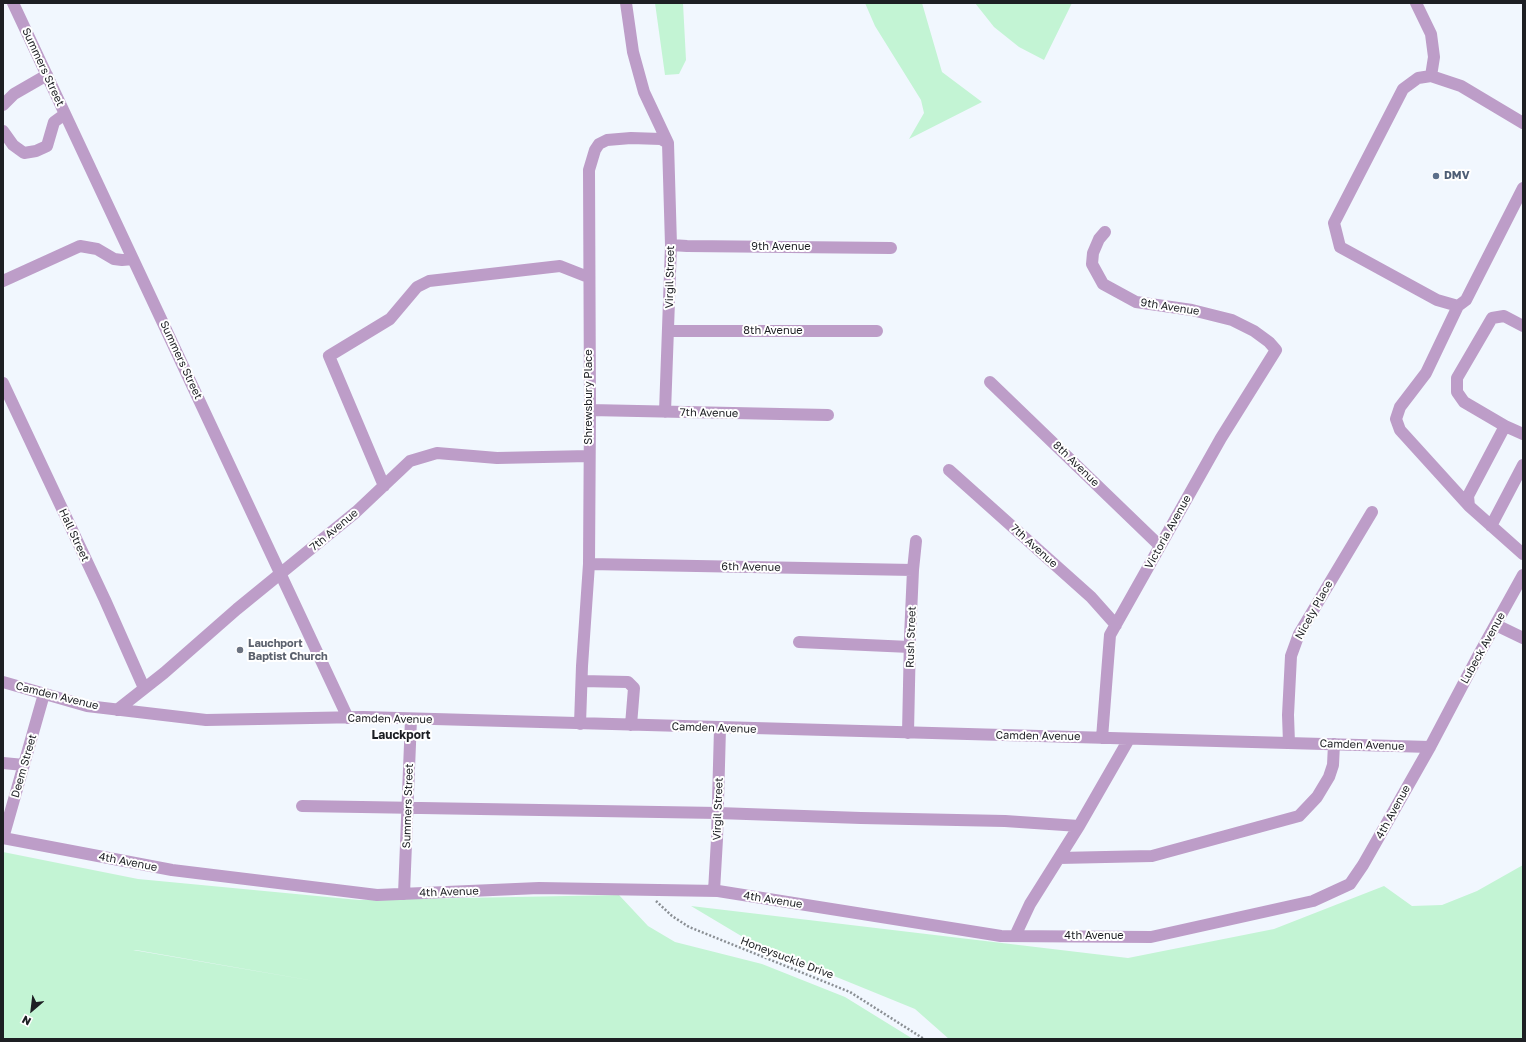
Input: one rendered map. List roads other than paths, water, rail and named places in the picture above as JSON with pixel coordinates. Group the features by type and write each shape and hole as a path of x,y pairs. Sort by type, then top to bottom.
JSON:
{"street":[{"name":"Summers Street","path":"12,3 348,718"},
{"path":"626,3 634,52 644,92 668,143"},
{"path":"1416,3 1431,34 1434,57 1431,76"},
{"path":"3,105 20,91 47,75"},
{"path":"1458,306 1437,300 1340,247 1334,223 1403,89 1418,78 1431,76 1461,86 1523,123"},
{"path":"3,132 13,145 24,153 36,151 47,146 54,122 65,114"},
{"name":"Shrewsbury Place","path":"580,724 588,564 590,410 588,277 589,170 595,150 599,144 608,140 631,138 662,139 668,143"},
{"name":"Virgil Street","path":"665,412 669,330 670,245 668,143"},
{"path":"1523,188 1466,300 1458,306 1426,373 1400,407 1396,419 1400,430 1469,506 1523,554"},
{"name":"9th Avenue","path":"1105,232 1099,239 1093,254 1092,264 1103,284 1136,302 1192,310 1232,320 1254,331 1270,342"},
{"name":"9th Avenue","path":"670,245 891,248"},
{"path":"3,281 80,246 97,249 114,259 133,259"},
{"path":"384,486 329,356 390,318 417,287 430,281 560,266 588,277"},
{"path":"1523,326 1504,316 1492,318 1457,378 1457,392 1464,402 1505,426 1523,434"},
{"name":"8th Avenue","path":"669,330 877,331"},
{"name":"Victoria Avenue","path":"1102,738 1110,635 1220,438 1276,350 1270,342"},
{"name":"8th Avenue","path":"990,382 1160,546"},
{"name":"Hall Street","path":"3,383 105,600 144,688"},
{"name":"7th Avenue","path":"590,410 828,415"},
{"path":"1469,506 1468,496 1505,426"},
{"name":"7th Avenue","path":"117,710 164,673 237,609 356,512 410,462 437,453 497,458 589,456"},
{"path":"1491,526 1523,466"},
{"name":"7th Avenue","path":"949,470 1091,597 1116,625"},
{"name":"Nicely Place","path":"1289,743 1288,715 1291,656 1299,634 1372,512"},
{"name":"Rush Street","path":"908,733 913,570 916,541"},
{"name":"6th Avenue","path":"588,564 913,570"},
{"name":"Lubeck Avenue","path":"1442,721 1523,575"},
{"path":"1496,624 1523,638"},
{"path":"799,642 910,647"},
{"path":"582,681 628,682 634,688 632,725"},
{"name":"Camden Avenue","path":"3,682 87,706 206,720 348,718 411,719 1430,747"},
{"name":"Deem Street","path":"3,838 44,694"},
{"name":"Summers Street","path":"404,894 411,719"},
{"name":"4th Avenue","path":"3,838 172,870 377,895 539,888 714,891 1001,936 1151,937 1313,901 1350,884 1363,865 1430,747 1442,721"},
{"name":"Virgil Street","path":"714,891 720,728"},
{"path":"1015,936 1030,904 1079,826 1129,739"},
{"path":"1059,858 1152,856 1299,816 1317,797 1329,777 1333,766 1334,744"},
{"path":"3,763 24,765"},
{"path":"302,806 718,813 1005,821 1079,826"}],"place":[{"name":"DMV","path":"1436,176"},
{"name":"Lauchport Baptist Church","path":"240,650"}],"district":[{"name":"Lauckport","path":"401,735"}]}
